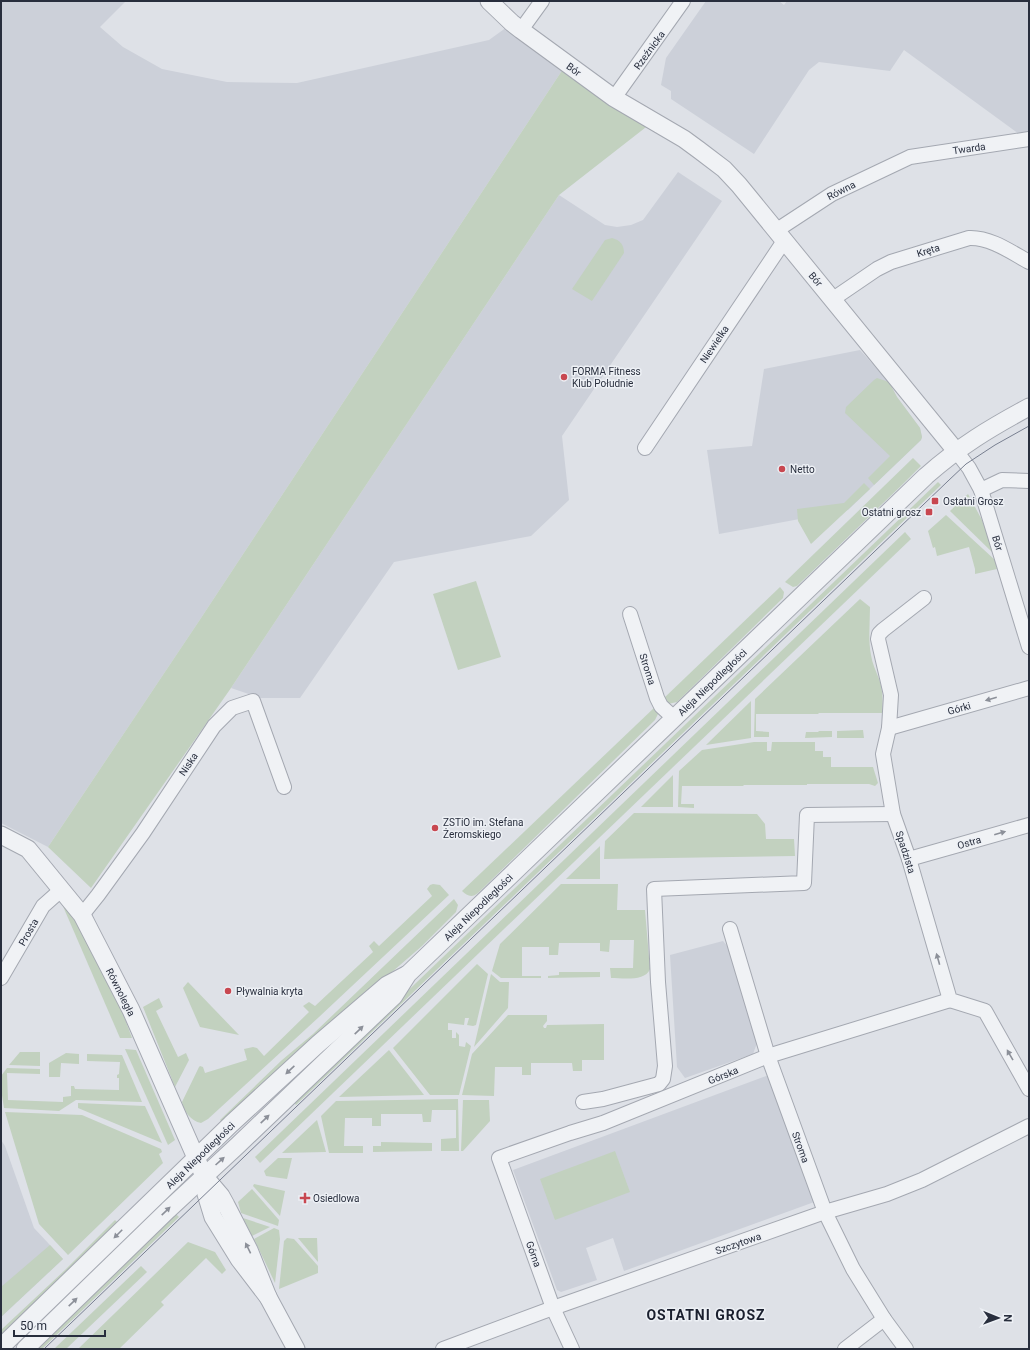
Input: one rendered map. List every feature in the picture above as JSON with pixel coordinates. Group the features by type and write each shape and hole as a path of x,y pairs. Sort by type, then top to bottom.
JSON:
{"street":[{"name":"Bór","path":"489,1 520,30 614,98 684,139 724,169 739,185 956,450 969,468 981,490 1029,647"},
{"path":"520,30 542,1"},
{"name":"Rzeźnicka","path":"614,98 683,1"},
{"name":"Twarda","path":"910,157 1029,139"},
{"name":"Równa","path":"781,236 832,194 910,157"},
{"name":"Niewielka","path":"645,448 781,236"},
{"name":"Kręta","path":"833,299 877,268 891,262 969,238 986,240 1029,262"},
{"name":"Aleja Niepodległości","path":"25,1349 204,1176 394,996 408,974 926,476 956,450 995,425 1029,408"},
{"path":"981,490 1002,480 1029,481"},
{"name":"Spadzista","path":"924,598 883,630 878,640 891,695 889,728 883,754 893,814 909,859 950,1000"},
{"name":"Stroma","path":"630,614 657,698 661,706 674,718"},
{"name":"Górki","path":"889,728 1029,688"},
{"name":"Niska","path":"82,915 143,833 214,726 232,708 252,701 284,787"},
{"path":"582,1102 603,1099 651,1087 659,1084 663,1079 665,1066 658,982 654,890 804,883 807,815 893,814"},
{"name":"Ostra","path":"909,859 1029,825"},
{"name":"Równoległa","path":"1,834 28,849 82,915 131,1010 204,1176 206,1194 213,1216 239,1259 268,1297 296,1349"},
{"name":"Prosta","path":"1,978 43,906 61,890"},
{"name":"Stroma","path":"730,929 768,1056 825,1212 853,1269 884,1319 906,1349"},
{"name":"Aleja Niepodległości","path":"1,1347 231,1124 318,1044 387,985 408,974"},
{"path":"950,1000 985,1011 1029,1089"},
{"name":"Górska","path":"499,1158 603,1123 768,1056 950,1000"},
{"name":"Szczytowa","path":"443,1349 553,1308 825,1212 887,1194 922,1180 1029,1126"},
{"name":"Górna","path":"499,1158 553,1308 572,1349"},
{"path":"845,1349 884,1319"}],"shaded area":[{"path":"1,1 126,1 100,27 123,47 162,69 227,82 297,83 489,40 507,27 565,66 48,847 1,823"},
{"path":"706,1 779,1 784,5 787,1 1029,1 1029,132 1019,134 904,50 890,71 819,62 809,70 754,154 671,99 671,91 661,85 666,58"},
{"path":"678,172 722,201 562,436 569,500 531,536 394,562 300,698 260,698 231,688 559,195 605,225 617,227 631,225 643,220"},
{"path":"860,350 889,382 897,397 920,428 922,437 921,440 848,510 719,534 707,450 752,446 764,369"},
{"path":"723,941 729,948 757,1043 753,1054 685,1078 677,1067 670,955"},
{"path":"769,1075 817,1201 624,1271 613,1238 586,1248 597,1280 561,1292 557,1290 513,1170"},
{"path":"1,1140 5,1146 34,1228 63,1259 1,1317"}],"green space":[{"path":"565,66 650,124 559,195 231,688 91,888 48,847"},
{"path":"612,238 621,243 624,253 592,301 572,289 605,240"},
{"path":"877,378 889,382 897,397 920,428 922,437 921,440 874,485 868,478 890,456 845,413 846,407"},
{"path":"913,458 921,466 905,482 797,586 793,587 785,582"},
{"path":"938,482 941,485 296,1105 293,1101"},
{"path":"864,483 870,489 811,544 798,521 797,509 844,503"},
{"path":"968,494 982,520 994,554 950,511"},
{"path":"946,515 995,560 997,569 975,574 969,547 937,556 928,531"},
{"path":"905,532 911,539 260,1163 255,1157"},
{"path":"476,581 501,657 458,670 433,594"},
{"path":"780,587 784,592 783,598 677,702 668,704 663,699"},
{"path":"860,599 870,607 870,649 872,661 881,687 883,700 882,713 756,714 756,731 769,732 769,737 754,737 755,699"},
{"path":"751,701 751,738 706,745"},
{"path":"656,706 658,714 655,720 478,893 474,896 470,896 462,891"},
{"path":"863,730 864,738 837,738 837,731"},
{"path":"832,731 832,737 805,738 806,732"},
{"path":"754,742 767,742 767,751 771,751 772,742 815,742 815,751 823,751 823,757 831,757 831,767 873,767 878,783 875,786 869,784 807,784 682,786 681,804 694,804 694,808 678,807 679,771 702,750"},
{"path":"673,775 673,807 641,807"},
{"path":"634,813 757,814 765,824 766,839 794,839 795,856 604,859 605,841"},
{"path":"600,846 600,879 566,879"},
{"path":"433,884 440,885 449,895 208,1119 201,1123 188,1116 182,1102 200,1066 203,1067 205,1073 247,1060 244,1049 253,1047 257,1048 264,1056 309,1012 303,1006 309,1002 315,1006 373,952 369,946 374,941 379,946 432,896 427,889"},
{"path":"561,884 618,884 617,910 645,910 650,969 647,973 638,978 611,978 610,968 633,968 634,940 610,940 609,952 600,951 600,943 559,943 558,955 549,955 549,947 522,947 522,976 541,976 541,978 501,978 492,971 500,944"},
{"path":"454,899 458,905 456,912 422,946 317,1037 223,1123 220,1120 282,1060 313,1034"},
{"path":"63,903 91,940 111,981 132,1038 120,1038 62,904"},
{"path":"477,964 488,974 476,1025 467,1025 469,1018 465,1018 464,1025 448,1023 448,1030 452,1030 452,1038 456,1038 456,1032 459,1035 459,1046 465,1047 466,1042 471,1046 459,1095 430,1095 393,1048"},
{"path":"559,972 600,972 600,977 548,978 548,976 559,975"},
{"path":"491,974 500,982 509,982 508,1008 474,1047"},
{"path":"188,982 239,1035 200,1027 183,988"},
{"path":"159,998 163,1007 156,1011 178,1057 186,1053 189,1060 175,1087 143,1007"},
{"path":"508,1015 547,1015 547,1021 543,1026 544,1028 546,1028 547,1025 604,1024 604,1060 582,1060 582,1071 573,1071 572,1063 531,1063 531,1075 522,1075 522,1067 495,1067 494,1096 462,1095 472,1054"},
{"path":"125,1049 136,1050 175,1140 168,1145"},
{"path":"389,1050 424,1095 339,1097"},
{"path":"20,1052 40,1052 40,1066 9,1065"},
{"path":"66,1053 79,1054 79,1064 61,1063 60,1077 49,1077 49,1063"},
{"path":"87,1054 122,1055 142,1102 76,1100 59,1111 4,1108 1,1089 1,1076 7,1068 40,1069 40,1074 7,1073 8,1100 63,1102 63,1097 71,1096 71,1086 74,1086 75,1089 119,1090 119,1078 117,1078 117,1075 119,1074 120,1062 87,1061"},
{"path":"458,1099 459,1151 441,1151 441,1139 456,1138 456,1110 432,1110 431,1122 423,1122 422,1114 381,1114 381,1126 372,1126 372,1118 345,1118 344,1146 363,1146 363,1153 329,1153 321,1116 336,1101"},
{"path":"463,1100 489,1100 490,1121 463,1151 461,1151"},
{"path":"78,1103 145,1106 162,1143 78,1108"},
{"path":"5,1112 82,1115 161,1149 162,1152 159,1154 163,1163 68,1255 39,1224"},
{"path":"317,1120 326,1152 282,1153"},
{"path":"381,1142 432,1143 432,1151 373,1152 373,1146 381,1146"},
{"path":"615,1151 630,1192 555,1220 540,1179"},
{"path":"278,1158 292,1158 287,1179 266,1176 264,1171"},
{"path":"254,1184 285,1191 280,1216 253,1186"},
{"path":"252,1189 279,1220 278,1226 241,1213 238,1202"},
{"path":"176,1214 179,1217 42,1349 36,1349"},
{"path":"243,1218 270,1227 252,1236"},
{"path":"115,1220 119,1224 62,1279 1,1334 1,1330 65,1270"},
{"path":"274,1228 279,1230 280,1239 275,1283 254,1239"},
{"path":"287,1238 294,1239 318,1266 318,1273 279,1289 284,1241"},
{"path":"298,1238 317,1238 318,1262"},
{"path":"188,1242 215,1252 226,1270 222,1274 206,1258 161,1302 164,1305 119,1349 78,1349"},
{"path":"50,1245 63,1259 1,1317 1,1287"},
{"path":"141,1266 147,1272 66,1349 54,1349"}],"tram line":[{"path":"44,1349 966,464 995,445 1029,426"}],"place":[{"name":"FORMA Fitness Klub Południe","path":"564,377"},
{"name":"Netto","path":"782,469"},
{"name":"Ostatni Grosz","path":"935,501"},
{"name":"Ostatni grosz","path":"929,512"},
{"name":"ZSTiO im. Stefana Żeromskiego","path":"435,828"},
{"name":"Pływalnia kryta","path":"228,991"},
{"name":"Osiedlowa","path":"305,1198"}],"district":[{"name":"OSTATNI GROSZ","path":"706,1315"}]}
